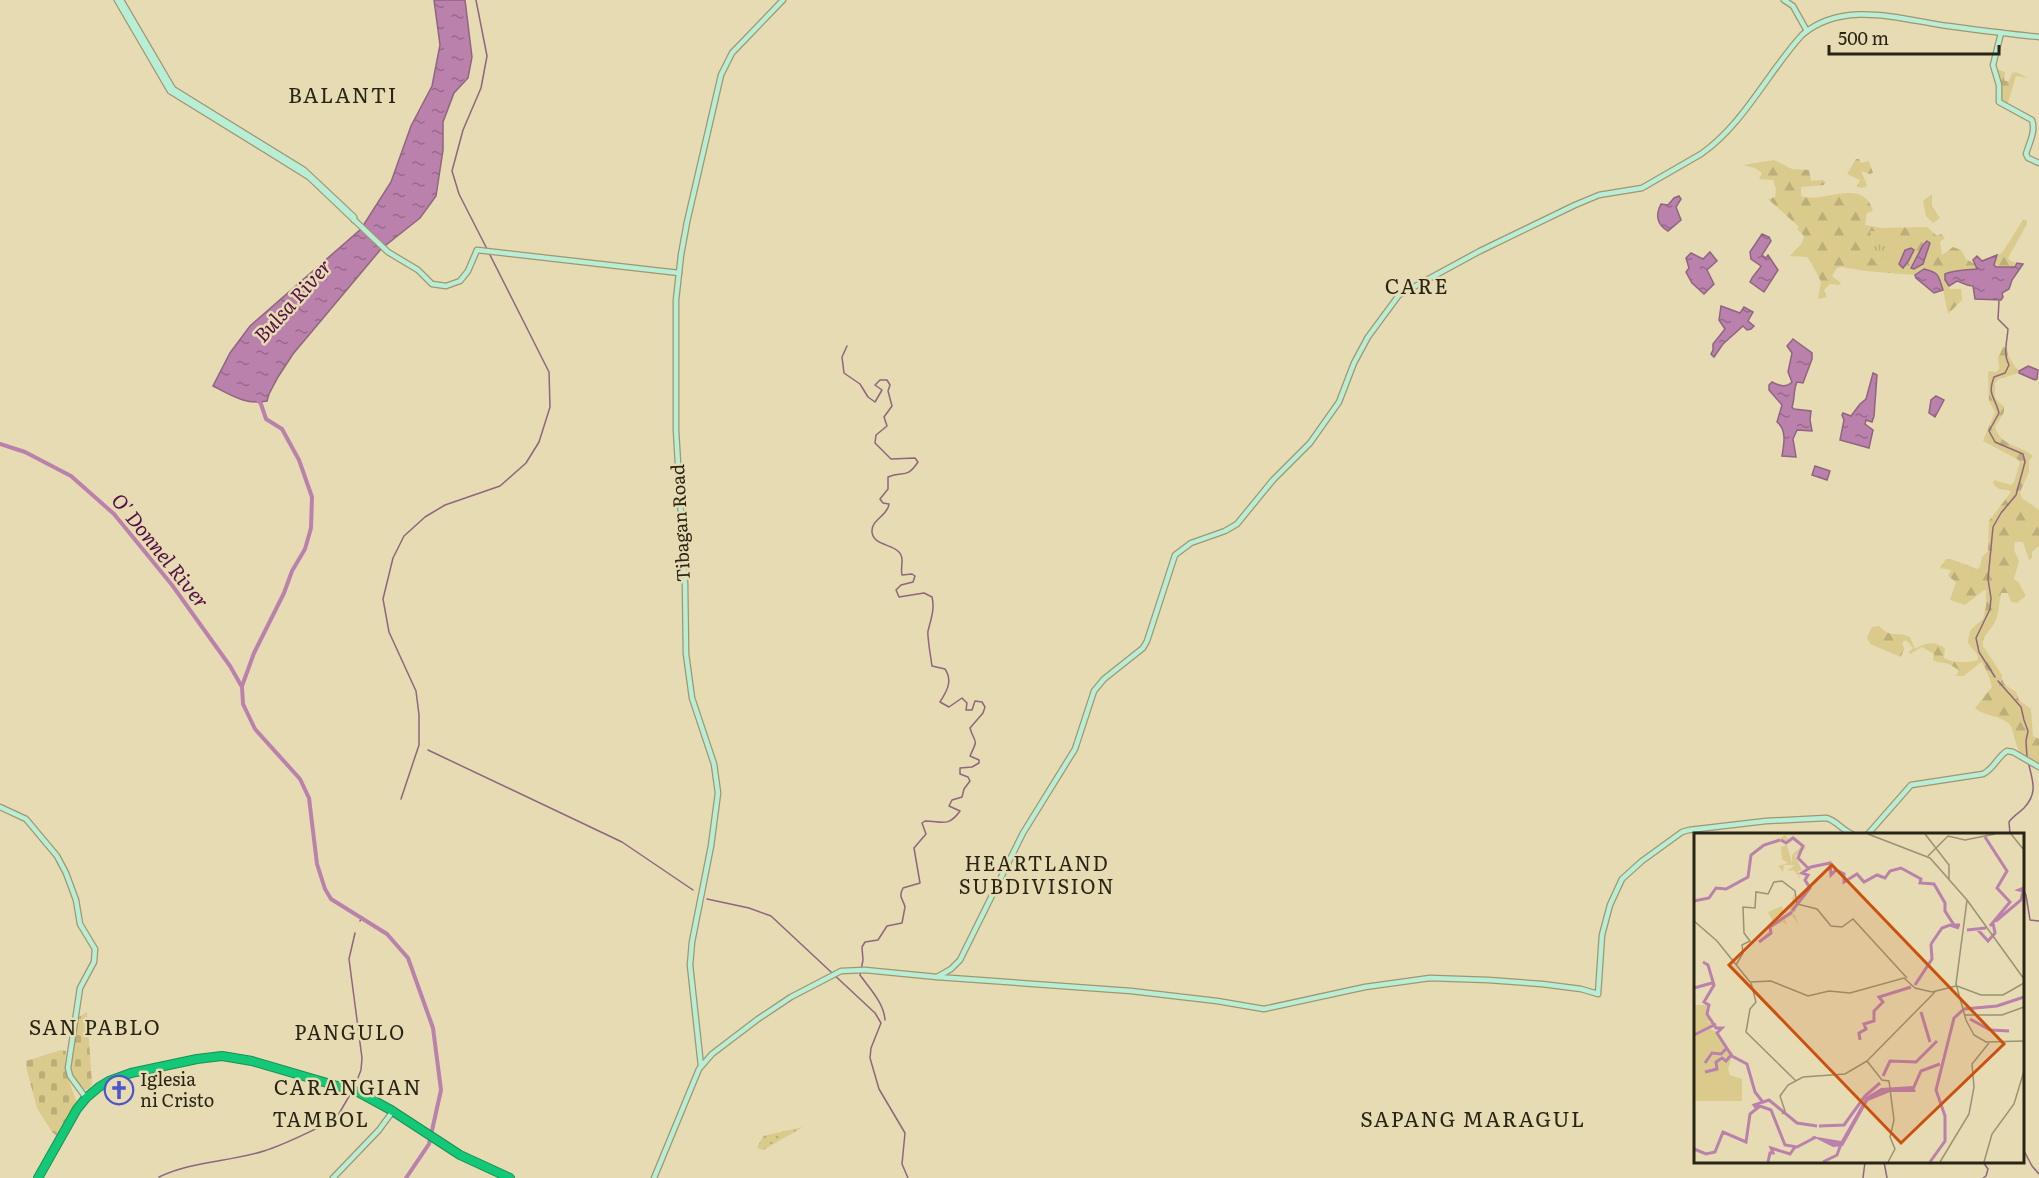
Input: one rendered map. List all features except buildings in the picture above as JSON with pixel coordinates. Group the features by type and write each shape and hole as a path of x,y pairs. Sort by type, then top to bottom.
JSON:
{"highway":[{"path":"38,1178 69,1122 86,1098 107,1081 123,1075 222,1056 252,1061 349,1088 393,1111 465,1158 510,1178"}],"main road":[{"path":"119,0 171,91 303,171 388,252 418,270 432,284 444,286 460,281 468,271 477,250 679,273"},
{"name":"Tibagan Road","path":"701,1065 690,964 718,794 714,764 692,698 687,654 685,583 675,430 676,300 687,222 721,75 728,58 736,48 783,0"},
{"path":"1784,0 1793,6 1807,31"},
{"path":"937,976 956,965 966,951 1023,833 1075,749 1094,691 1104,679 1143,648 1147,641 1176,555 1191,543 1225,531 1237,524 1273,480 1310,443 1339,402 1354,363 1368,338 1399,295 1480,251 1575,205 1599,195 1642,188 1701,154 1738,117 1795,43 1819,22 1836,15 1868,13 2039,37"},
{"path":"2001,33 1993,65 1999,85 1999,102 2032,120 2032,135 2026,154 2028,158 2039,163"},
{"path":"1869,833 1911,785 1983,774 1991,770 2001,755 2007,751 2039,767"},
{"path":"0,807 27,819 61,863 76,900 80,924 95,949 94,962 80,988 68,1068 70,1076 86,1098"},
{"path":"654,1178 701,1065 719,1048 771,1010 837,973 865,970 1131,990 1264,1009 1365,987 1430,978 1542,984 1581,989 1598,994 1602,935 1615,893 1632,869 1682,832 1695,828 1731,824 1826,818 1849,833"},
{"path":"333,1178 393,1111"}],"green space":[{"path":"1996,69 2005,72 2005,81 2009,81 2012,73 2016,72 2028,78 2016,76 2007,106 2000,101 2000,76"},
{"path":"1856,159 1859,159 1861,163 1869,161 1873,173 1861,171 1867,185 1861,188 1857,186 1860,180 1847,174"},
{"path":"1774,160 1792,169 1809,170 1811,181 1826,182 1824,185 1801,187 1801,196 1810,198 1842,193 1861,195 1868,201 1873,211 1867,213 1865,225 1881,228 1927,227 1937,236 1941,234 1945,238 1940,242 1942,255 1953,247 1961,250 1966,259 1978,266 1977,269 1952,271 1945,280 1950,289 1961,289 1962,300 1948,314 1942,285 1931,270 1923,269 1915,275 1842,267 1837,268 1832,276 1841,283 1839,285 1830,284 1824,290 1827,297 1818,299 1821,282 1811,263 1807,257 1790,256 1802,243 1804,236 1797,229 1799,227 1768,199 1775,197 1776,189 1773,180 1759,179 1762,173 1755,168 1743,165","holes":["1870,231 1879,232 1885,238 1905,238 1902,252 1890,251 1886,264 1877,263 1869,255 1873,242"]},
{"path":"1932,194 1932,206 1940,218 1933,223 1926,216 1923,201"},
{"path":"2023,220 2027,221 2027,224 2008,258 2017,263 2015,267 1995,267 1997,255 2002,253"},
{"path":"1870,231 1879,232 1885,238 1906,238 1902,253 1886,264 1877,263 1869,255 1873,242"},
{"path":"2003,347 2007,347 2008,355 2019,373 1999,379 1995,383 1995,398 2004,407 2004,412 1995,427 2006,442 2033,456 2029,461 2029,472 2020,492 2022,498 2039,510 2039,546 2032,552 2032,558 2029,560 2023,542 2015,542 2014,550 2019,561 2014,579 2026,596 2018,603 2011,602 2008,593 2001,593 1997,617 1985,636 1983,646 2002,675 2005,685 2016,692 2019,700 2031,709 2033,736 2039,739 2039,763 2020,753 2007,722 1975,708 1992,687 1981,662 1964,676 1956,676 1959,670 1933,660 1934,654 1922,647 1910,654 1913,648 1906,640 1902,643 1904,648 1901,657 1870,644 1867,637 1872,627 1879,626 1888,633 1910,637 1915,649 1934,643 1945,648 1944,658 1947,660 1970,662 1978,660 1977,654 1968,643 1968,638 1972,629 1983,619 1986,590 1965,605 1950,600 1956,582 1948,576 1951,570 1940,568 1946,559 1977,569 1980,567 1982,557 1988,551 1989,521 2011,492 1997,488 1993,483 1994,480 2011,485 2020,462 1983,441 1995,412 1989,401 1988,374 1989,371 1996,372 1999,369 1998,358"},
{"path":"87,1012 92,1084 89,1089 83,1090 70,1074 69,1061 77,1018"},
{"path":"61,1050 66,1051 65,1070 77,1103 58,1137 52,1132 37,1108 26,1061"},
{"path":"803,1127 763,1150 757,1148 763,1136"}],"water":[{"path":"434,0 465,0 472,57 468,78 454,93 443,122 443,150 436,196 420,218 381,249 293,354 278,377 267,401 246,401 213,386 230,353 250,326 361,229 391,182 411,126 432,86 440,45"},
{"path":"1679,196 1681,199 1676,207 1681,220 1668,231 1659,223 1659,208 1661,204 1668,205"},
{"path":"1762,234 1769,237 1771,241 1762,255 1766,258 1768,255 1778,270 1764,292 1750,282 1761,266 1751,259 1750,252"},
{"path":"1927,241 1930,243 1923,264 1914,269 1911,268 1923,245"},
{"path":"1911,248 1914,250 1903,268 1899,264 1905,250"},
{"path":"1710,252 1717,261 1707,270 1714,284 1704,294 1692,283 1686,272 1689,268 1686,258 1691,253 1703,259"},
{"path":"1997,255 1994,265 1996,267 2015,267 2017,263 2023,264 2009,289 2002,293 2001,300 1975,299 1973,286 1957,281 1949,286 1945,280 1945,274 1977,269 1973,260 1977,256 1982,261"},
{"path":"1924,269 1938,275 1943,290 1934,293 1916,278 1915,275"},
{"path":"1721,306 1740,313 1744,307 1753,312 1748,321 1754,326 1747,330 1743,326 1723,344 1714,357 1711,354 1713,344 1725,329 1719,320"},
{"path":"1793,339 1812,353 1803,383 1797,382 1792,407 1811,411 1812,431 1797,430 1793,439 1796,457 1782,456 1784,433 1777,422 1782,405 1769,390 1772,382 1783,386 1792,382 1788,372 1792,353 1787,346"},
{"path":"2028,366 2038,370 2037,379 2019,373"},
{"path":"1873,373 1877,375 1874,416 1872,422 1866,420 1865,424 1873,430 1869,448 1840,440 1844,420 1842,415 1843,413 1851,416 1866,399"},
{"path":"1936,396 1944,400 1935,417 1929,413 1931,400"},
{"path":"1815,466 1830,471 1827,480 1812,475"}],"waterway":[{"path":"476,0 487,56 481,88 463,130 452,171 459,194 487,249"},
{"path":"401,799 419,745 419,715 416,691 389,632 383,599 393,558 404,536 425,517 445,505 500,486 526,463 539,442 550,407 549,372 489,253"},
{"path":"1995,677 1979,652 1976,638 1990,609 1988,579 1993,527 2016,495 2025,462 2023,454 1995,442 1989,431 1999,413 1991,392 1992,383 1994,377 2005,373 2009,365 2006,352 2008,329 1998,319 1999,301"},
{"path":"847,346 842,357 844,373 860,384 868,397 875,402 882,390 875,385 880,380 887,380 890,385 888,391 892,406 884,417 887,426 876,435 875,443 891,459 915,458 918,462 907,473 888,477 888,489 880,499 883,503 889,504 888,508 874,524 873,536 879,542 899,552 902,557 902,575 915,576 913,582 901,585 896,590 899,597 924,593 932,597 933,610 928,633 932,666 945,669 949,678 947,690 940,702 949,707 962,698 967,703 966,710 972,710 975,701 982,702 985,707 983,713 970,728 975,741 970,756 979,760 979,763 972,767 960,768 960,774 968,777 970,781 962,797 952,800 949,806 960,811 948,822 925,821 922,823 926,834 914,848 920,883 903,888 901,896 905,907 902,923 887,926 878,940 865,942 862,947 863,960 860,975 879,1002 885,1020"},
{"name":"Bulsa River","path":"242,686 254,653 284,593 292,571 305,549 311,528 312,497 299,460 282,429 266,419 257,399"},
{"name":"O' Donnel River","path":"0,444 25,452 71,476 114,514 172,585 230,666 242,687 243,704 255,729 300,779 309,798 317,864 325,889 331,899 387,934 408,958 433,1028 441,1090 429,1144 406,1178"},
{"path":"1998,681 2021,707 2028,731 2027,757"},
{"path":"428,750 622,842 693,890"},
{"path":"2010,833 2009,822 2032,797 2032,780 2028,761"},
{"path":"2024,891 2030,920 2039,921"},
{"path":"707,899 749,908 771,916 875,1013 881,1023 871,1048 870,1058 879,1089 905,1133 902,1164 908,1178"},
{"path":"360,921 362,917"},
{"path":"354,1088 361,1070 362,1058 349,959 355,933"},
{"path":"159,1177 185,1168 251,1155 290,1141 333,1121 351,1093"},
{"path":"2024,1151 2039,1174"},
{"path":"1863,1178 1865,1163"},
{"path":"1884,1163 1887,1178"},
{"path":"1983,1178 1988,1169 1984,1163"}],"place":[{"name":"Iglesia ni Cristo","path":"119,1090"}],"district":[{"name":"BALANTI","path":"343,96"},
{"name":"CARE","path":"1417,287"},
{"name":"HEARTLAND SUBDIVISION","path":"1037,876"},
{"name":"SAN PABLO","path":"95,1028"},
{"name":"PANGULO","path":"350,1033"},
{"name":"CARANGIAN","path":"348,1088"},
{"name":"TAMBOL","path":"321,1120"},
{"name":"SAPANG MARAGUL","path":"1473,1120"}]}
